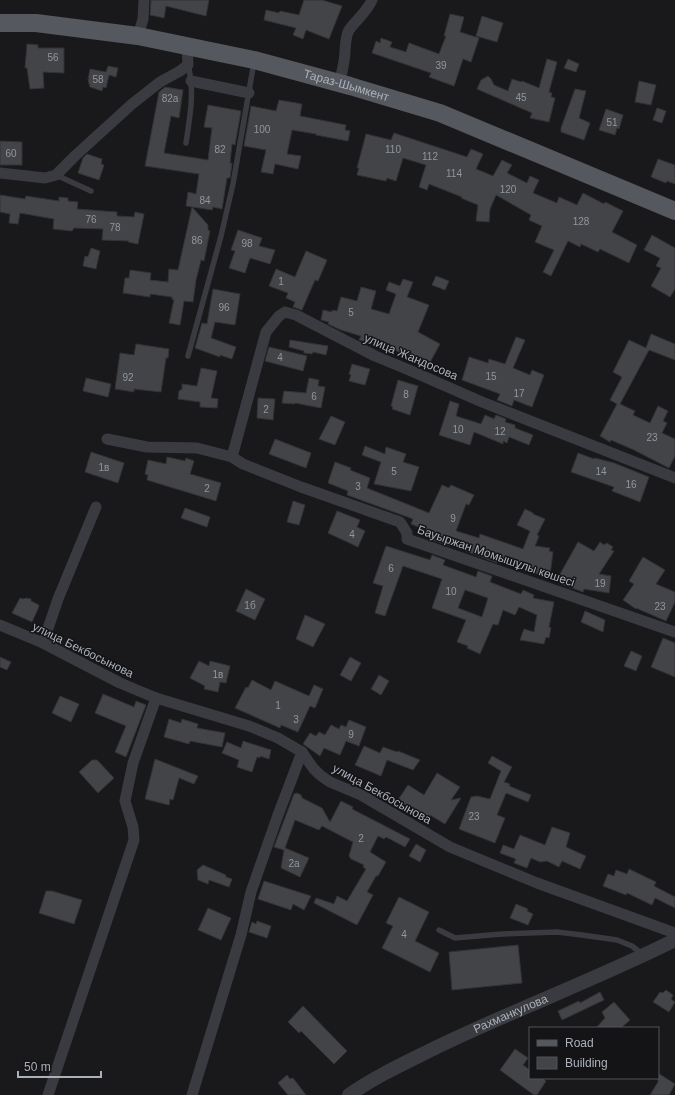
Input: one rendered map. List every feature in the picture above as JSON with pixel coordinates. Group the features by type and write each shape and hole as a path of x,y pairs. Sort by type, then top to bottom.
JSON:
{"main road":[{"name":"Тараз-Шымкент","path":"0,23 36,23 138,36 254,60 339,83 440,113 675,211"}],"street":[{"path":"138,36 143,18 144,0"},
{"path":"339,83 344,64 346,48 345,39 350,30 361,18 372,0"},
{"path":"0,173 45,178 56,175 132,104 160,82 188,65 187,46"},
{"path":"191,81 249,93"},
{"name":"улица Жандосова","path":"232,457 266,332 279,316 285,312 296,315 375,356 482,402 675,478"},
{"name":"Бауыржан Момышұлы көшесі","path":"107,440 147,447 196,448 232,457 243,464 301,488 400,522 407,533 407,539 675,632"},
{"path":"43,643 58,599 96,507"},
{"name":"улица Бекбосынова","path":"0,625 43,643 92,669 156,698 249,726 278,738 302,752 313,768 330,782 361,795 450,847 537,883 675,933"},
{"path":"48,1095 134,840 133,827 125,801 133,763 156,698"},
{"path":"192,1095 241,935 251,892 302,752"},
{"name":"Рахманкулова","path":"349,1095 400,1066 463,1035 675,940"}],"lane":[{"path":"188,356 221,236 233,184 254,60"},
{"path":"186,143 192,108 191,81 188,65"},
{"path":"56,175 91,191"},
{"path":"439,930 455,938 502,934 557,932 582,935 617,940 632,946 644,955"}],"building":[{"path":"151,0 209,0 206,16 166,6 164,18 150,15"},
{"path":"304,0 322,0 342,6 329,39 306,30 303,39 293,35 296,28 264,20 266,10 299,15"},
{"path":"450,14 464,17 460,32 479,38 471,62 463,59 454,86 429,77 431,73 372,53 376,41 380,43 381,38 392,42 390,47 406,52 409,43 439,54 446,36 444,36"},
{"path":"482,16 503,23 497,42 476,36"},
{"path":"27,44 38,45 38,48 64,48 64,73 43,72 44,88 30,89 27,68 25,68"},
{"path":"547,59 557,62 549,92 552,93 551,97 555,98 549,122 530,118 532,113 477,89 481,80 488,76 494,85 508,91 512,79 522,81 539,88"},
{"path":"568,59 579,64 576,72 564,68"},
{"path":"108,66 118,68 116,77 109,75 106,88 103,87 102,91 90,87 88,80 90,69 106,72"},
{"path":"639,81 656,85 651,105 635,102"},
{"path":"165,87 183,90 179,118 171,116 164,153 208,160 212,128 204,127 208,105 241,111 235,145 232,144 230,178 227,178 222,209 213,207 212,210 186,206 188,192 196,194 199,174 145,166 159,92"},
{"path":"575,89 586,91 579,118 590,123 584,140 561,132 561,128"},
{"path":"279,100 302,104 300,116 346,125 345,130 350,131 348,141 292,130 287,154 301,156 298,169 275,164 273,174 261,172 266,150 244,146 251,106 276,111"},
{"path":"657,108 666,111 662,123 653,120"},
{"path":"606,109 623,115 619,129 617,128 615,135 599,130"},
{"path":"394,133 467,157 471,149 483,154 476,169 493,176 502,160 512,165 507,173 527,183 530,176 539,180 533,193 557,203 559,197 577,205 583,193 604,204 605,202 623,211 612,232 637,245 629,263 600,249 598,252 581,244 580,247 568,241 551,276 543,272 554,250 535,242 542,226 529,220 531,215 496,195 490,209 489,222 476,221 478,205 429,184 427,190 419,187 426,165 403,158 396,181 387,178 386,181 357,175 359,168 357,168 366,134 391,140"},
{"path":"0,141 22,142 22,165 0,165"},
{"path":"87,154 102,159 101,164 104,165 99,180 78,173 83,158"},
{"path":"658,159 675,165 675,184 667,181 666,183 651,177"},
{"path":"0,195 25,199 26,196 59,201 59,197 68,198 68,201 78,202 77,209 117,212 117,216 134,217 135,212 144,214 138,244 128,242 129,241 102,240 103,229 74,228 72,231 53,229 54,219 20,213 18,224 9,223 10,214 0,212"},
{"path":"192,207 208,225 208,230 210,231 204,261 201,260 196,280 193,302 184,301 180,325 169,323 174,300 172,297 150,294 150,297 123,293 125,278 129,278 130,270 151,273 150,280 168,282 169,269 178,270"},
{"path":"238,230 262,238 259,246 275,250 270,264 250,258 245,273 229,268 235,251 231,250"},
{"path":"652,235 675,248 675,289 670,297 651,286 661,268 656,266 660,258 644,250"},
{"path":"91,248 100,251 96,269 83,266 85,256 88,257"},
{"path":"306,251 327,260 318,281 315,280 302,310 293,307 295,302 286,298 288,293 269,286 276,269 295,277"},
{"path":"436,276 449,281 445,290 432,285"},
{"path":"403,279 413,282 407,297 429,305 418,332 440,344 427,368 410,359 411,357 371,340 370,343 359,340 361,336 341,330 328,324 329,322 321,320 323,310 332,312 332,310 337,311 341,297 357,301 361,287 376,291 371,309 389,314 396,294 386,290 389,282 400,286"},
{"path":"213,289 240,294 235,325 215,322 211,338 236,347 232,359 220,355 220,357 195,348 202,323 207,324"},
{"path":"651,334 675,344 675,360 649,350 620,404 635,411 633,415 650,423 658,406 668,411 663,421 667,423 662,433 675,439 675,456 669,468 634,450 611,440 610,442 600,436 617,404 610,400 622,377 613,372 629,340 646,348"},
{"path":"516,337 525,340 513,368 530,375 532,370 544,375 532,407 514,400 512,406 497,400 500,394 462,380 469,357 488,363 489,359 505,364"},
{"path":"290,340 328,346 326,355 313,352 312,354 304,353 304,351 289,347"},
{"path":"136,344 169,349 168,358 166,358 161,392 134,389 134,392 115,389 120,353 134,355"},
{"path":"269,347 307,356 303,371 265,361"},
{"path":"352,364 370,369 365,385 349,381 351,375 349,374"},
{"path":"201,368 217,371 211,398 218,399 217,408 200,407 200,402 178,399 179,391 182,389 182,384 197,386"},
{"path":"86,378 111,384 108,397 83,391"},
{"path":"309,378 319,380 318,386 325,387 321,408 295,403 282,403 284,391 306,393"},
{"path":"398,380 418,386 410,415 392,409 393,407 391,406"},
{"path":"258,398 275,399 273,420 257,418"},
{"path":"450,401 459,404 456,416 481,424 485,415 494,419 496,415 506,419 505,422 515,425 515,428 533,435 529,445 509,437 507,443 503,441 503,444 474,432 470,445 439,435"},
{"path":"331,416 345,422 335,445 319,439"},
{"path":"275,439 311,453 306,468 269,454"},
{"path":"365,446 385,454 386,447 406,454 403,462 419,467 411,491 374,484 381,462 362,455"},
{"path":"91,452 124,463 118,483 85,472"},
{"path":"578,453 594,459 614,463 649,477 640,502 612,491 614,487 571,472"},
{"path":"167,457 185,461 186,458 194,461 190,474 221,483 216,501 147,480 148,475 145,474 148,460 166,464"},
{"path":"335,462 370,478 367,488 429,513 442,485 449,488 451,485 474,495 469,505 466,504 456,531 479,538 480,534 523,549 530,531 517,525 525,509 545,519 537,535 539,536 535,546 550,548 549,551 553,552 550,575 531,573 532,569 500,557 497,563 450,545 429,539 431,532 411,524 413,519 347,495 348,491 328,483"},
{"path":"293,501 305,505 299,525 287,522"},
{"path":"185,508 210,517 207,527 181,518"},
{"path":"337,511 360,520 357,527 365,531 358,547 328,533"},
{"path":"578,542 594,551 600,542 604,545 607,543 613,547 611,550 614,551 599,574 611,576 609,593 584,589 583,592 562,584 564,577 559,576"},
{"path":"386,546 430,560 432,555 445,560 443,565 476,577 478,571 492,576 490,582 521,594 523,590 534,595 533,598 554,602 549,627 551,628 549,638 546,637 544,644 520,640 524,629 534,632 537,615 519,607 515,615 503,610 498,625 493,624 480,654 467,648 468,646 457,642 466,620 432,608 442,579 403,566 385,616 375,613 383,586 373,583","holes":["465,590 488,598 482,617 458,608"]},
{"path":"643,557 665,570 656,584 675,592 675,602 666,621 636,609 623,600 634,584 629,581"},
{"path":"246,589 265,599 255,620 236,611"},
{"path":"20,598 31,599 31,601 39,605 32,622 12,613"},
{"path":"585,611 605,620 603,632 581,622"},
{"path":"305,615 325,624 313,647 296,639"},
{"path":"663,638 675,643 675,677 651,667"},
{"path":"631,651 642,656 636,671 624,666"},
{"path":"0,657 11,662 7,670 0,667"},
{"path":"350,657 361,663 351,681 340,675"},
{"path":"199,661 209,666 210,661 230,666 226,683 220,682 218,692 204,689 205,686 190,678"},
{"path":"379,675 389,681 381,695 371,689"},
{"path":"252,680 271,690 275,681 309,696 314,685 323,689 315,708 310,706 298,732 281,725 280,728 235,708 246,687 248,688"},
{"path":"103,694 134,707 136,701 146,705 126,757 115,752 126,726 95,713"},
{"path":"60,696 79,704 71,722 52,713"},
{"path":"169,719 181,723 182,719 198,724 197,728 225,733 222,747 190,741 189,744 164,737"},
{"path":"349,720 366,727 359,746 346,741 340,755 324,748 320,756 303,744 310,733 316,736 319,732 325,735 331,725 339,729 341,725 346,727"},
{"path":"243,741 271,750 269,759 260,756 260,758 257,757 252,772 237,767 239,760 222,753 227,742 241,748"},
{"path":"364,746 380,753 383,747 420,760 413,770 387,760 381,776 355,765"},
{"path":"492,756 512,767 504,782 510,784 509,786 531,795 528,802 506,793 497,815 505,818 495,843 459,829 471,797 477,796 490,799 501,771 488,763"},
{"path":"155,759 198,776 194,784 179,778 173,800 170,799 169,805 145,799"},
{"path":"92,760 97,760 114,778 98,793 79,772"},
{"path":"437,773 460,787 451,800 461,798 445,824 430,815 429,817 411,807 410,808 398,800 408,785 424,795"},
{"path":"297,793 301,795 302,798 322,808 330,822 341,801 353,807 352,809 410,839 405,847 386,837 384,839 378,836 370,852 386,862 367,892 373,895 357,925 314,903 316,898 334,904 337,896 347,901 366,869 363,867 364,865 351,859 349,856 353,842 322,826 319,830 295,820 285,848 309,858 300,877 281,868 284,850 274,847 294,794"},
{"path":"552,827 570,833 566,847 586,856 580,869 562,861 559,867 547,861 540,862 531,858 527,868 514,863 516,859 500,853 503,845 514,849 520,835 545,845"},
{"path":"416,844 426,850 420,862 409,856"},
{"path":"203,865 232,879 229,887 209,880 208,884 198,880 197,870"},
{"path":"629,869 656,882 654,886 675,897 675,908 655,898 652,905 627,893 626,895 603,886 608,874 614,876 616,870 627,874"},
{"path":"264,881 311,896 304,910 293,904 291,910 258,899"},
{"path":"46,891 52,891 82,900 74,924 39,913"},
{"path":"399,897 429,912 415,941 439,953 430,972 382,948 393,926 386,923"},
{"path":"516,904 528,909 527,911 533,914 528,925 510,918"},
{"path":"208,908 231,918 221,940 198,930"},
{"path":"257,921 271,926 267,938 249,932 252,922 256,924"},
{"path":"518,945 522,983 452,990 449,952"},
{"path":"666,990 673,995 671,999 675,1002 669,1012 653,1002 660,992 663,993"},
{"path":"600,992 604,1000 562,1020 558,1011 579,1001 580,1003"},
{"path":"614,1002 630,1020 622,1027 597,1027 605,1018 602,1012"},
{"path":"303,1006 347,1051 334,1064 301,1031 299,1033 288,1022"},
{"path":"515,1049 528,1058 523,1065 529,1069 529,1079 543,1079 546,1081 537,1095 534,1095 500,1070"},
{"path":"659,1074 675,1084 669,1095 650,1095 658,1082"},
{"path":"287,1075 290,1079 293,1078 306,1095 288,1095 278,1083"}]}
